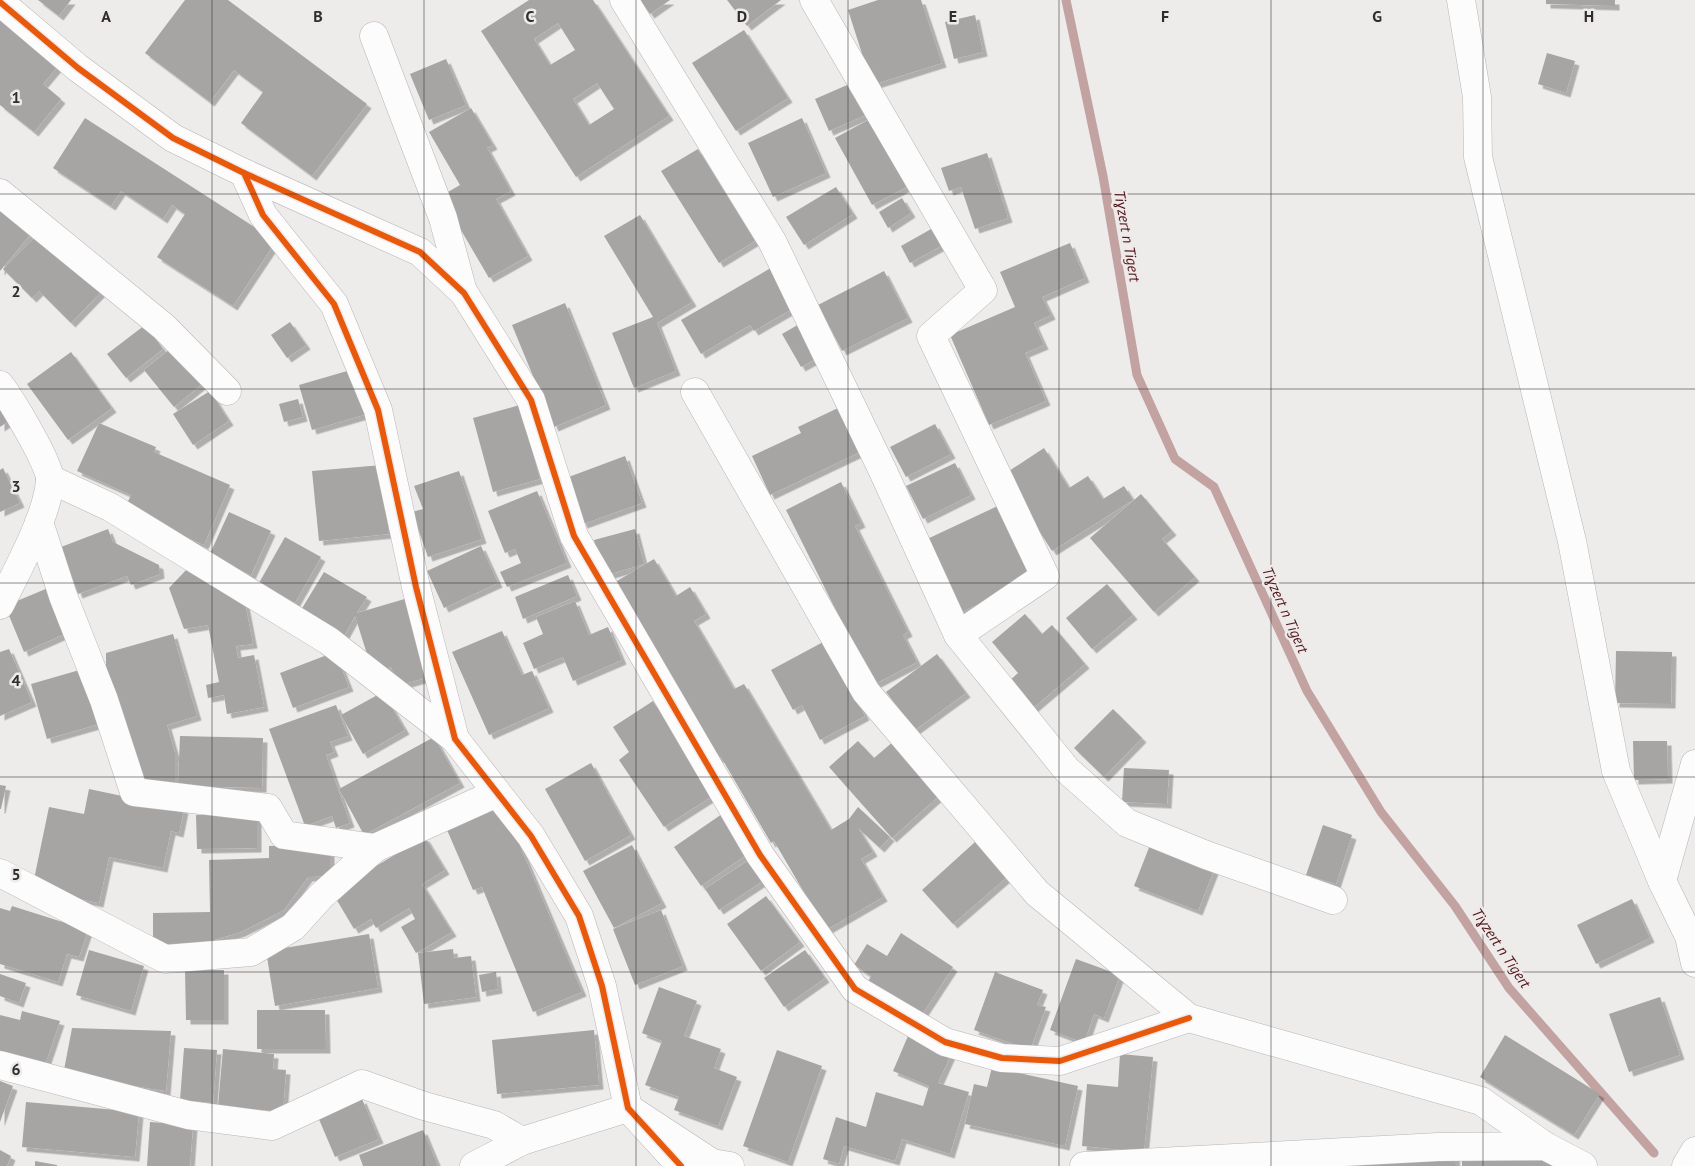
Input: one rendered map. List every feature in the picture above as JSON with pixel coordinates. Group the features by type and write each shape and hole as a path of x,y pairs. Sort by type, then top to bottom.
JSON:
{"street":[{"path":"624,0 772,241 882,469 958,635 1067,770 1126,823 1214,858 1332,900"},
{"path":"814,0 982,290 931,336 1045,576 958,635"},
{"path":"1461,0 1478,97 1478,157 1572,541 1616,771 1662,881 1689,936 1695,963"},
{"path":"0,2 78,68 173,138 244,173 420,252 464,294 531,400 574,536 760,854 854,989 944,1042 1002,1058 1060,1061 1188,1018"},
{"path":"374,36 443,218 464,294"},
{"path":"244,173 263,215 334,304 378,410 416,587 455,739"},
{"path":"0,193 164,327 227,391"},
{"path":"0,385 41,454 50,479 39,522 0,605"},
{"path":"695,392 866,692 1036,893 1188,1018 1482,1101 1545,1146 1583,1166"},
{"path":"50,479 110,507 329,641 455,739 531,836 579,916 602,986 628,1108 681,1166"},
{"path":"39,522 63,596 104,700 134,792 268,808 284,834 375,848"},
{"path":"1662,881 1695,764"},
{"path":"0,873 165,958 251,952 293,927 321,896 375,848 497,793"},
{"path":"0,1065 188,1115 272,1126 362,1084 424,1106 494,1125 522,1141"},
{"path":"474,1166 522,1141 628,1108"},
{"path":"628,1108 712,1163 730,1166"},
{"path":"1084,1166 1438,1147 1545,1146"},
{"path":"1686,1166 1695,1151"}],"building":[{"path":"38,0 71,0 59,16"},
{"path":"185,0 228,0 367,104 312,176 241,123 263,92 234,70 210,102 145,53"},
{"path":"529,0 593,0 669,116 576,177 481,31","holes":["558,23 575,50 550,65 534,39","597,83 614,109 589,125 573,99"]},
{"path":"640,0 670,0 650,14"},
{"path":"727,0 781,0 747,26"},
{"path":"878,0 921,0 942,63 872,85 848,10"},
{"path":"1546,0 1615,0 1615,6 1546,4"},
{"path":"975,15 983,52 954,59 945,22"},
{"path":"0,17 59,65 43,84 61,99 34,132 0,105"},
{"path":"744,30 788,98 736,131 692,63"},
{"path":"1547,53 1575,61 1566,93 1538,84"},
{"path":"446,59 466,105 429,120 410,74"},
{"path":"854,82 868,114 829,131 815,99"},
{"path":"471,108 493,145 487,148 511,191 496,199 528,256 489,278 441,196 460,185 429,132"},
{"path":"879,114 916,182 872,205 835,138"},
{"path":"85,118 276,241 233,306 157,257 185,214 172,205 163,219 121,191 111,206 53,168"},
{"path":"802,118 826,173 773,197 748,143"},
{"path":"698,149 755,241 719,263 661,171"},
{"path":"987,153 1008,218 975,229 961,187 949,191 941,168"},
{"path":"836,187 853,214 804,245 786,217"},
{"path":"902,198 911,213 888,228 879,212"},
{"path":"0,210 30,235 0,271"},
{"path":"640,215 692,302 657,323 676,371 634,388 612,333 653,317 604,236"},
{"path":"940,224 950,241 910,263 901,246"},
{"path":"40,232 101,292 71,323 39,291 32,298 3,269"},
{"path":"1070,243 1085,278 1042,297 1051,315 1034,323 1044,345 1025,353 1046,401 989,425 950,335 1015,307 1000,272"},
{"path":"776,265 799,305 754,331 750,325 701,354 681,320"},
{"path":"884,271 908,318 842,351 818,305"},
{"path":"565,303 606,405 554,427 512,325"},
{"path":"290,322 306,345 287,358 271,335"},
{"path":"801,323 821,356 801,367 782,334"},
{"path":"145,325 163,349 126,378 107,354"},
{"path":"175,345 206,381 174,407 144,370"},
{"path":"71,352 112,408 68,440 27,384"},
{"path":"354,369 367,414 312,430 299,385"},
{"path":"210,391 229,421 193,445 173,414"},
{"path":"298,399 303,417 284,422 279,404"},
{"path":"0,402 12,419 0,427"},
{"path":"520,405 540,479 493,492 473,418"},
{"path":"838,408 860,452 770,495 752,456 801,433 798,427"},
{"path":"99,423 156,447 154,452 230,485 204,545 124,510 131,495 77,471"},
{"path":"935,424 951,454 906,477 890,447"},
{"path":"1044,448 1069,488 1088,476 1103,499 1124,486 1133,500 1052,551 1003,475"},
{"path":"625,456 642,503 583,524 566,478"},
{"path":"955,463 971,495 923,519 906,486"},
{"path":"382,465 389,534 319,541 312,471"},
{"path":"3,468 20,503 0,512 0,470"},
{"path":"459,471 482,539 428,557 412,512 423,509 414,486"},
{"path":"841,482 861,523 855,526 908,632 903,635 917,662 873,685 786,510"},
{"path":"537,491 567,563 507,587 500,572 521,563 515,549 505,553 488,511"},
{"path":"1141,494 1172,531 1162,539 1195,577 1154,612 1090,538"},
{"path":"1002,504 1037,576 960,613 925,540"},
{"path":"229,512 271,531 251,575 209,556"},
{"path":"108,529 113,542 159,565 160,574 131,585 127,576 78,594 61,547"},
{"path":"635,529 644,564 604,576 594,540"},
{"path":"285,537 321,557 295,603 259,583"},
{"path":"481,546 498,583 444,608 427,571"},
{"path":"654,559 676,596 690,587 706,614 694,621 734,689 744,684 831,830 849,819 858,807 890,837 880,848 858,828 873,852 861,859 883,897 826,930 774,841 771,843 721,757 716,760 612,584"},
{"path":"188,568 244,598 253,644 236,646 238,658 254,655 264,707 227,714 224,695 208,698 206,685 219,682 208,625 184,629 169,588"},
{"path":"324,572 367,597 357,613 408,598 432,676 397,686 391,667 373,673 355,616 344,636 301,610"},
{"path":"568,575 577,596 523,619 515,597"},
{"path":"1107,584 1133,615 1092,649 1066,618"},
{"path":"48,588 67,633 24,652 5,606"},
{"path":"575,601 589,635 608,627 622,660 573,681 563,657 534,669 523,643 543,634 536,617"},
{"path":"1025,614 1042,634 1052,625 1085,664 1032,709 1008,682 1018,673 992,642"},
{"path":"502,631 522,675 532,671 549,708 489,735 452,652"},
{"path":"173,634 197,716 167,725 175,753 175,784 138,784 106,666 106,653"},
{"path":"825,641 865,716 820,740 802,705 793,710 771,670"},
{"path":"9,649 32,702 0,716 0,652"},
{"path":"1616,651 1672,652 1671,704 1615,703"},
{"path":"335,652 349,687 293,708 280,673"},
{"path":"937,654 966,693 915,730 886,692"},
{"path":"83,669 99,724 47,739 31,684"},
{"path":"383,692 405,730 363,754 341,715"},
{"path":"653,701 714,795 664,827 619,760 629,752 613,727"},
{"path":"336,705 348,736 330,742 334,752 326,755 350,823 336,828 332,816 305,826 269,729"},
{"path":"1113,709 1142,738 1104,777 1074,748"},
{"path":"180,736 263,738 262,788 178,786"},
{"path":"434,737 460,783 364,835 339,789"},
{"path":"858,741 874,758 894,741 941,794 892,838 829,767"},
{"path":"1633,741 1667,741 1668,779 1634,780"},
{"path":"591,763 631,835 585,861 545,789"},
{"path":"1124,768 1169,770 1167,804 1122,802"},
{"path":"0,785 6,786 1,809 0,809"},
{"path":"89,789 184,809 179,833 171,831 163,868 109,857 99,903 32,889 49,807 84,814"},
{"path":"500,799 582,992 533,1012 482,887 473,890 444,823"},
{"path":"257,814 257,848 197,849 196,815"},
{"path":"722,814 749,853 701,886 674,847"},
{"path":"1323,825 1352,835 1336,884 1306,875"},
{"path":"425,837 445,870 422,884 452,932 416,953 401,927 415,919 409,908 376,928 371,919 354,929 332,892"},
{"path":"975,842 1007,877 953,924 922,890"},
{"path":"330,845 330,876 308,877 284,910 241,932 214,940 214,951 153,951 153,913 210,912 209,860 269,858 269,846"},
{"path":"632,845 662,903 614,928 583,871"},
{"path":"1150,845 1214,870 1198,911 1134,886"},
{"path":"749,860 763,881 719,910 705,889"},
{"path":"766,896 800,942 761,971 727,924"},
{"path":"1632,899 1650,938 1596,964 1577,925"},
{"path":"12,906 88,930 79,957 67,954 58,982 0,964 0,908 10,911"},
{"path":"661,910 683,966 635,985 613,929"},
{"path":"901,933 953,967 921,1016 868,982 871,976 854,965 867,944 887,956"},
{"path":"369,934 378,988 275,1006 266,951"},
{"path":"453,949 454,958 471,956 476,997 424,1004 418,953"},
{"path":"89,950 144,966 131,1011 76,995"},
{"path":"805,950 825,978 784,1007 764,978"},
{"path":"1076,959 1120,975 1104,1018 1094,1014 1084,1043 1050,1030"},
{"path":"185,970 224,970 224,1020 186,1020"},
{"path":"496,972 498,989 482,992 479,975"},
{"path":"995,972 1043,990 1037,1005 1046,1007 1030,1050 974,1030"},
{"path":"0,974 26,983 19,1003 0,996"},
{"path":"659,987 697,1001 684,1036 721,1049 714,1068 737,1077 718,1126 674,1110 679,1097 645,1085 662,1041 642,1033"},
{"path":"1660,997 1680,1055 1629,1072 1609,1014"},
{"path":"257,1010 325,1010 326,1049 257,1049"},
{"path":"22,1011 60,1021 43,1071 0,1055 0,1015 20,1020"},
{"path":"72,1028 171,1031 166,1091 63,1075"},
{"path":"594,1030 599,1085 497,1094 492,1040"},
{"path":"1505,1035 1600,1094 1574,1135 1480,1077"},
{"path":"908,1036 951,1054 938,1083 969,1092 950,1154 902,1139 895,1161 844,1146 839,1164 823,1159 836,1117 866,1127 876,1092 923,1106 929,1086 893,1071"},
{"path":"184,1048 217,1050 213,1103 180,1100"},
{"path":"223,1049 274,1054 273,1069 286,1070 283,1112 218,1106"},
{"path":"777,1050 822,1066 788,1162 743,1146"},
{"path":"1120,1054 1153,1057 1144,1152 1082,1146 1087,1084 1118,1087"},
{"path":"992,1067 1078,1086 1065,1146 965,1124 974,1084 987,1087"},
{"path":"0,1081 13,1086 0,1122"},
{"path":"362,1099 379,1139 335,1157 318,1117"},
{"path":"26,1102 139,1112 135,1157 22,1147"},
{"path":"150,1122 193,1125 190,1166 147,1166"},
{"path":"423,1130 438,1166 363,1166 359,1155"},
{"path":"0,1150 11,1156 7,1166 0,1166"},
{"path":"1455,1152 1456,1166 1345,1166 1345,1160"},
{"path":"1462,1160 1556,1161 1556,1166 1462,1166"},
{"path":"35,1161 57,1165 57,1166 35,1166"}],"waterway":[{"name":"Tiɣzert n Tigert","path":"1066,0 1103,176 1137,375 1175,459 1214,487 1307,691 1381,812 1455,906 1509,988 1654,1153"}],"cycle path":[{"path":"0,2 78,68 173,138 244,173 263,215 334,304 378,410 416,587 455,739 531,836 579,916 602,986 628,1108 681,1166"},
{"path":"244,173 420,252 464,293 531,400 574,536 760,855 855,989 945,1042 1002,1058 1060,1061 1189,1018"}]}
